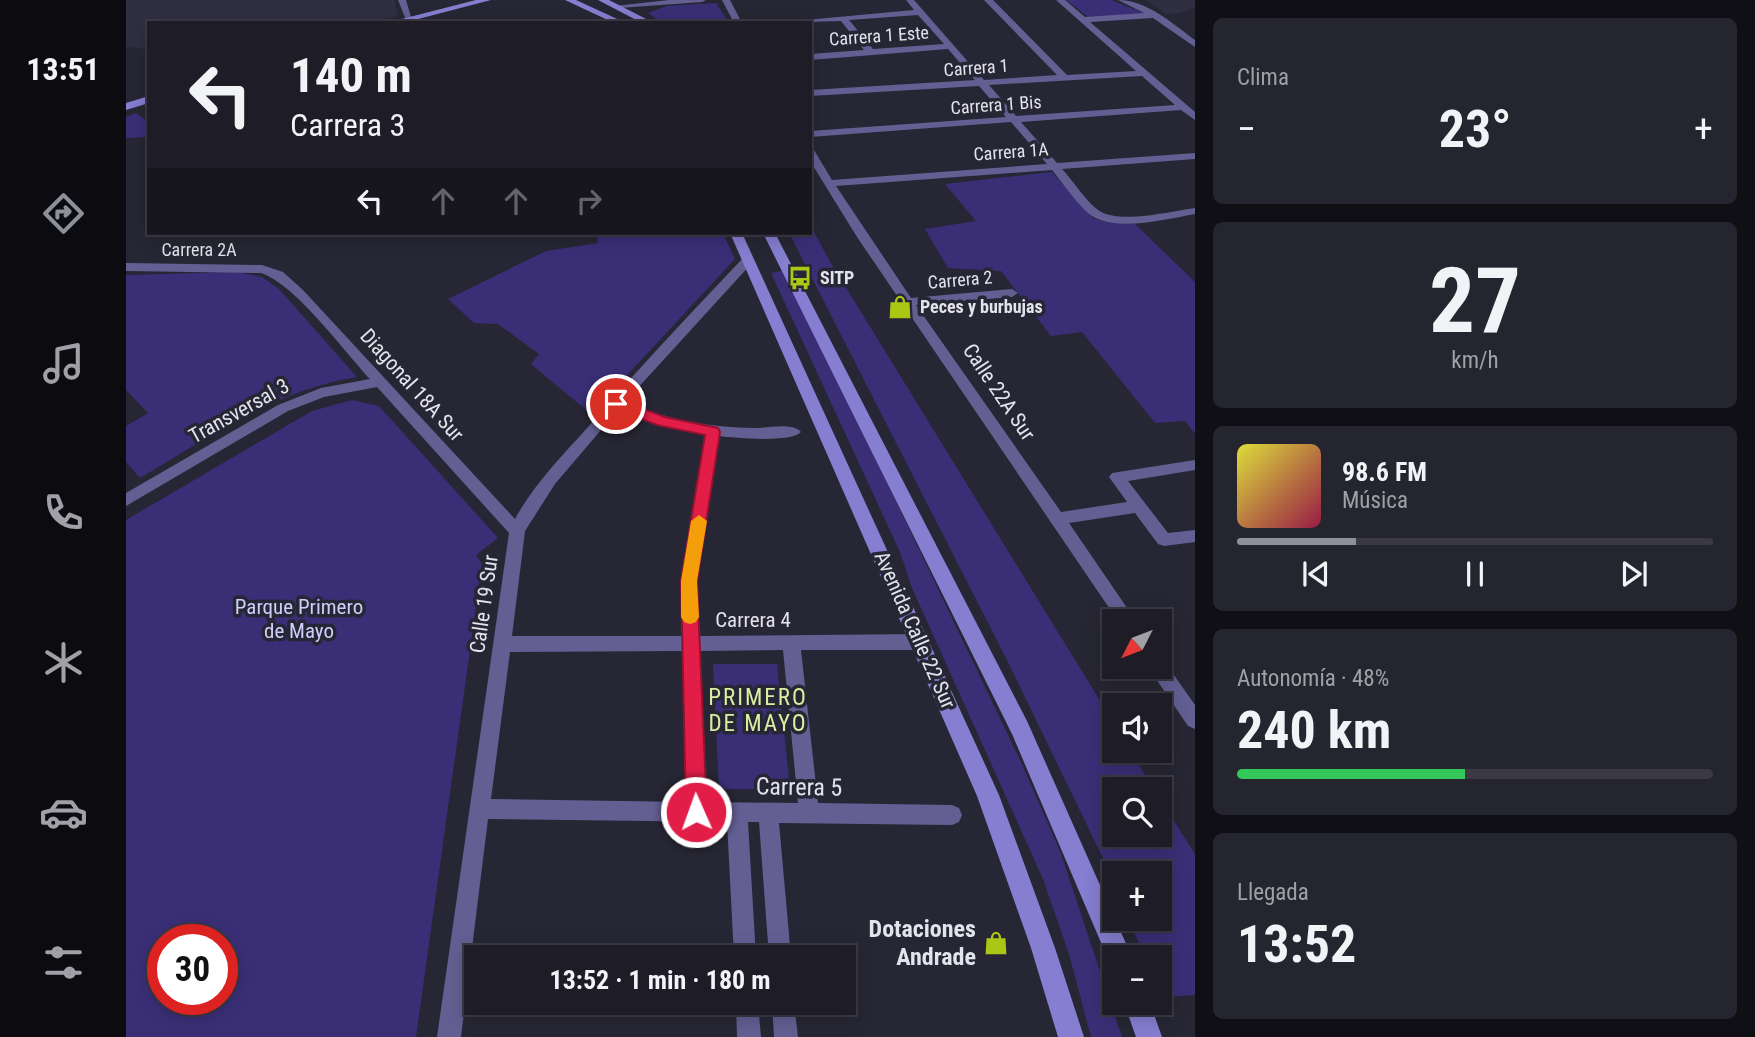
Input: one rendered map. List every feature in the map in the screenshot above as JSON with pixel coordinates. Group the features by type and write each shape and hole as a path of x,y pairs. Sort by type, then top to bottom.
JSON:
{"main road":[{"path":"398,21 487,0"},
{"path":"569,0 617,21"},
{"path":"602,0 647,21"},
{"path":"126,107 147,100"},
{"name":"Avenida Calle 22 Sur","path":"737,235 988,795 1043,948 1071,1037"},
{"path":"770,235 1020,728 1115,945"},
{"path":"1141,1015 1149,1037"}],"street":[{"path":"402,0 409,18"},
{"path":"619,6 702,0"},
{"path":"726,0 737,21"},
{"path":"910,0 1095,213 1103,217 1133,219 1195,211"},
{"path":"988,0 1064,77"},
{"path":"1060,0 1195,117"},
{"path":"1122,0 1155,15 1195,44"},
{"path":"638,15 653,2"},
{"path":"803,21 920,12"},
{"path":"1083,20 1155,15"},
{"path":"843,18 870,52"},
{"name":"Carrera 1 Este","path":"812,57 950,46"},
{"name":"Carrera 1","path":"812,93 1144,73"},
{"name":"Carrera 1 Bis","path":"812,134 1184,107"},
{"name":"Calle 22A Sur","path":"812,155 1119,609"},
{"name":"Carrera 1A","path":"829,183 1195,156"},
{"name":"Calle 19 Sur","path":"449,1037 517,531 523,516 543,488 748,260"},
{"name":"Carrera 2A","path":"126,267 252,268 271,271"},
{"name":"Diagonal 18A Sur","path":"271,271 299,293 517,531"},
{"name":"Carrera 2","path":"910,302 1012,293"},
{"name":"Transversal 3","path":"126,500 283,408 321,393 381,382"},
{"path":"616,404 662,421 713,432 794,432"},
{"path":"696,812 689,581 713,432"},
{"path":"1195,465 1117,477 1164,540 1195,536"},
{"path":"1058,519 1139,506"},
{"name":"Carrera 4","path":"501,644 921,642"},
{"path":"791,643 809,813"},
{"path":"1166,679 1195,720"},
{"name":"Carrera 5","path":"478,809 952,816"},
{"path":"737,813 744,945"},
{"path":"768,813 779,945"},
{"path":"748,1015 749,1037"},
{"path":"784,1015 786,1037"}],"shaded area":[{"path":"126,0 394,0 398,16 379,21 147,21 147,49 126,47"},
{"path":"1146,0 1195,0 1195,7 1180,13 1166,14"}],"green space":[{"path":"1066,0 1111,0 1146,14 1088,17"},
{"path":"716,3 728,21 659,21 648,13 667,6"},
{"path":"136,113 147,121 147,137 126,138 126,117"},
{"path":"1052,172 1093,218 1105,222 1135,224 1195,282 1195,434 1185,421 1155,423 1082,332 1051,336 1001,271 948,268 925,229 976,221 945,184"},
{"path":"812,228 829,260 1102,704 1102,763 1138,763 1146,777 1102,777 1102,847 1172,847 1172,818 1195,854 1195,995 1172,997 1172,945 1139,945 1134,931 1172,931 1172,861 1104,861 1007,660 790,235 812,235"},
{"path":"597,235 724,235 735,259 591,414 531,364 539,354 498,324 474,323 448,299 546,251 598,243"},
{"path":"785,270 1021,762 1060,851 1102,977 1102,1015 1115,1015 1122,1037 1091,1037 1069,954 1043,879 912,588 900,552 771,273"},
{"path":"237,272 262,277 279,289 357,377 327,383 271,404 218,431 140,478 126,462 126,426 148,413 126,390 126,275"},
{"name":"Parque Primero de Mayo","path":"352,400 379,406 498,538 476,555 482,564 416,1037 126,1037 126,520 312,411"},
{"path":"713,664 777,664 790,789 719,789"}],"slow traffic":[{"path":"690,617 689,581 699,521"}],"place":[{"name":"SITP","path":"800,278"},
{"name":"Peces y burbujas","path":"900,307"},
{"name":"Dotaciones Andrade","path":"996,943"}],"district":[{"name":"PRIMERO DE MAYO","path":"758,710"}],"route":[{"path":"616,404 662,421 713,432 689,581 696,812"}]}
